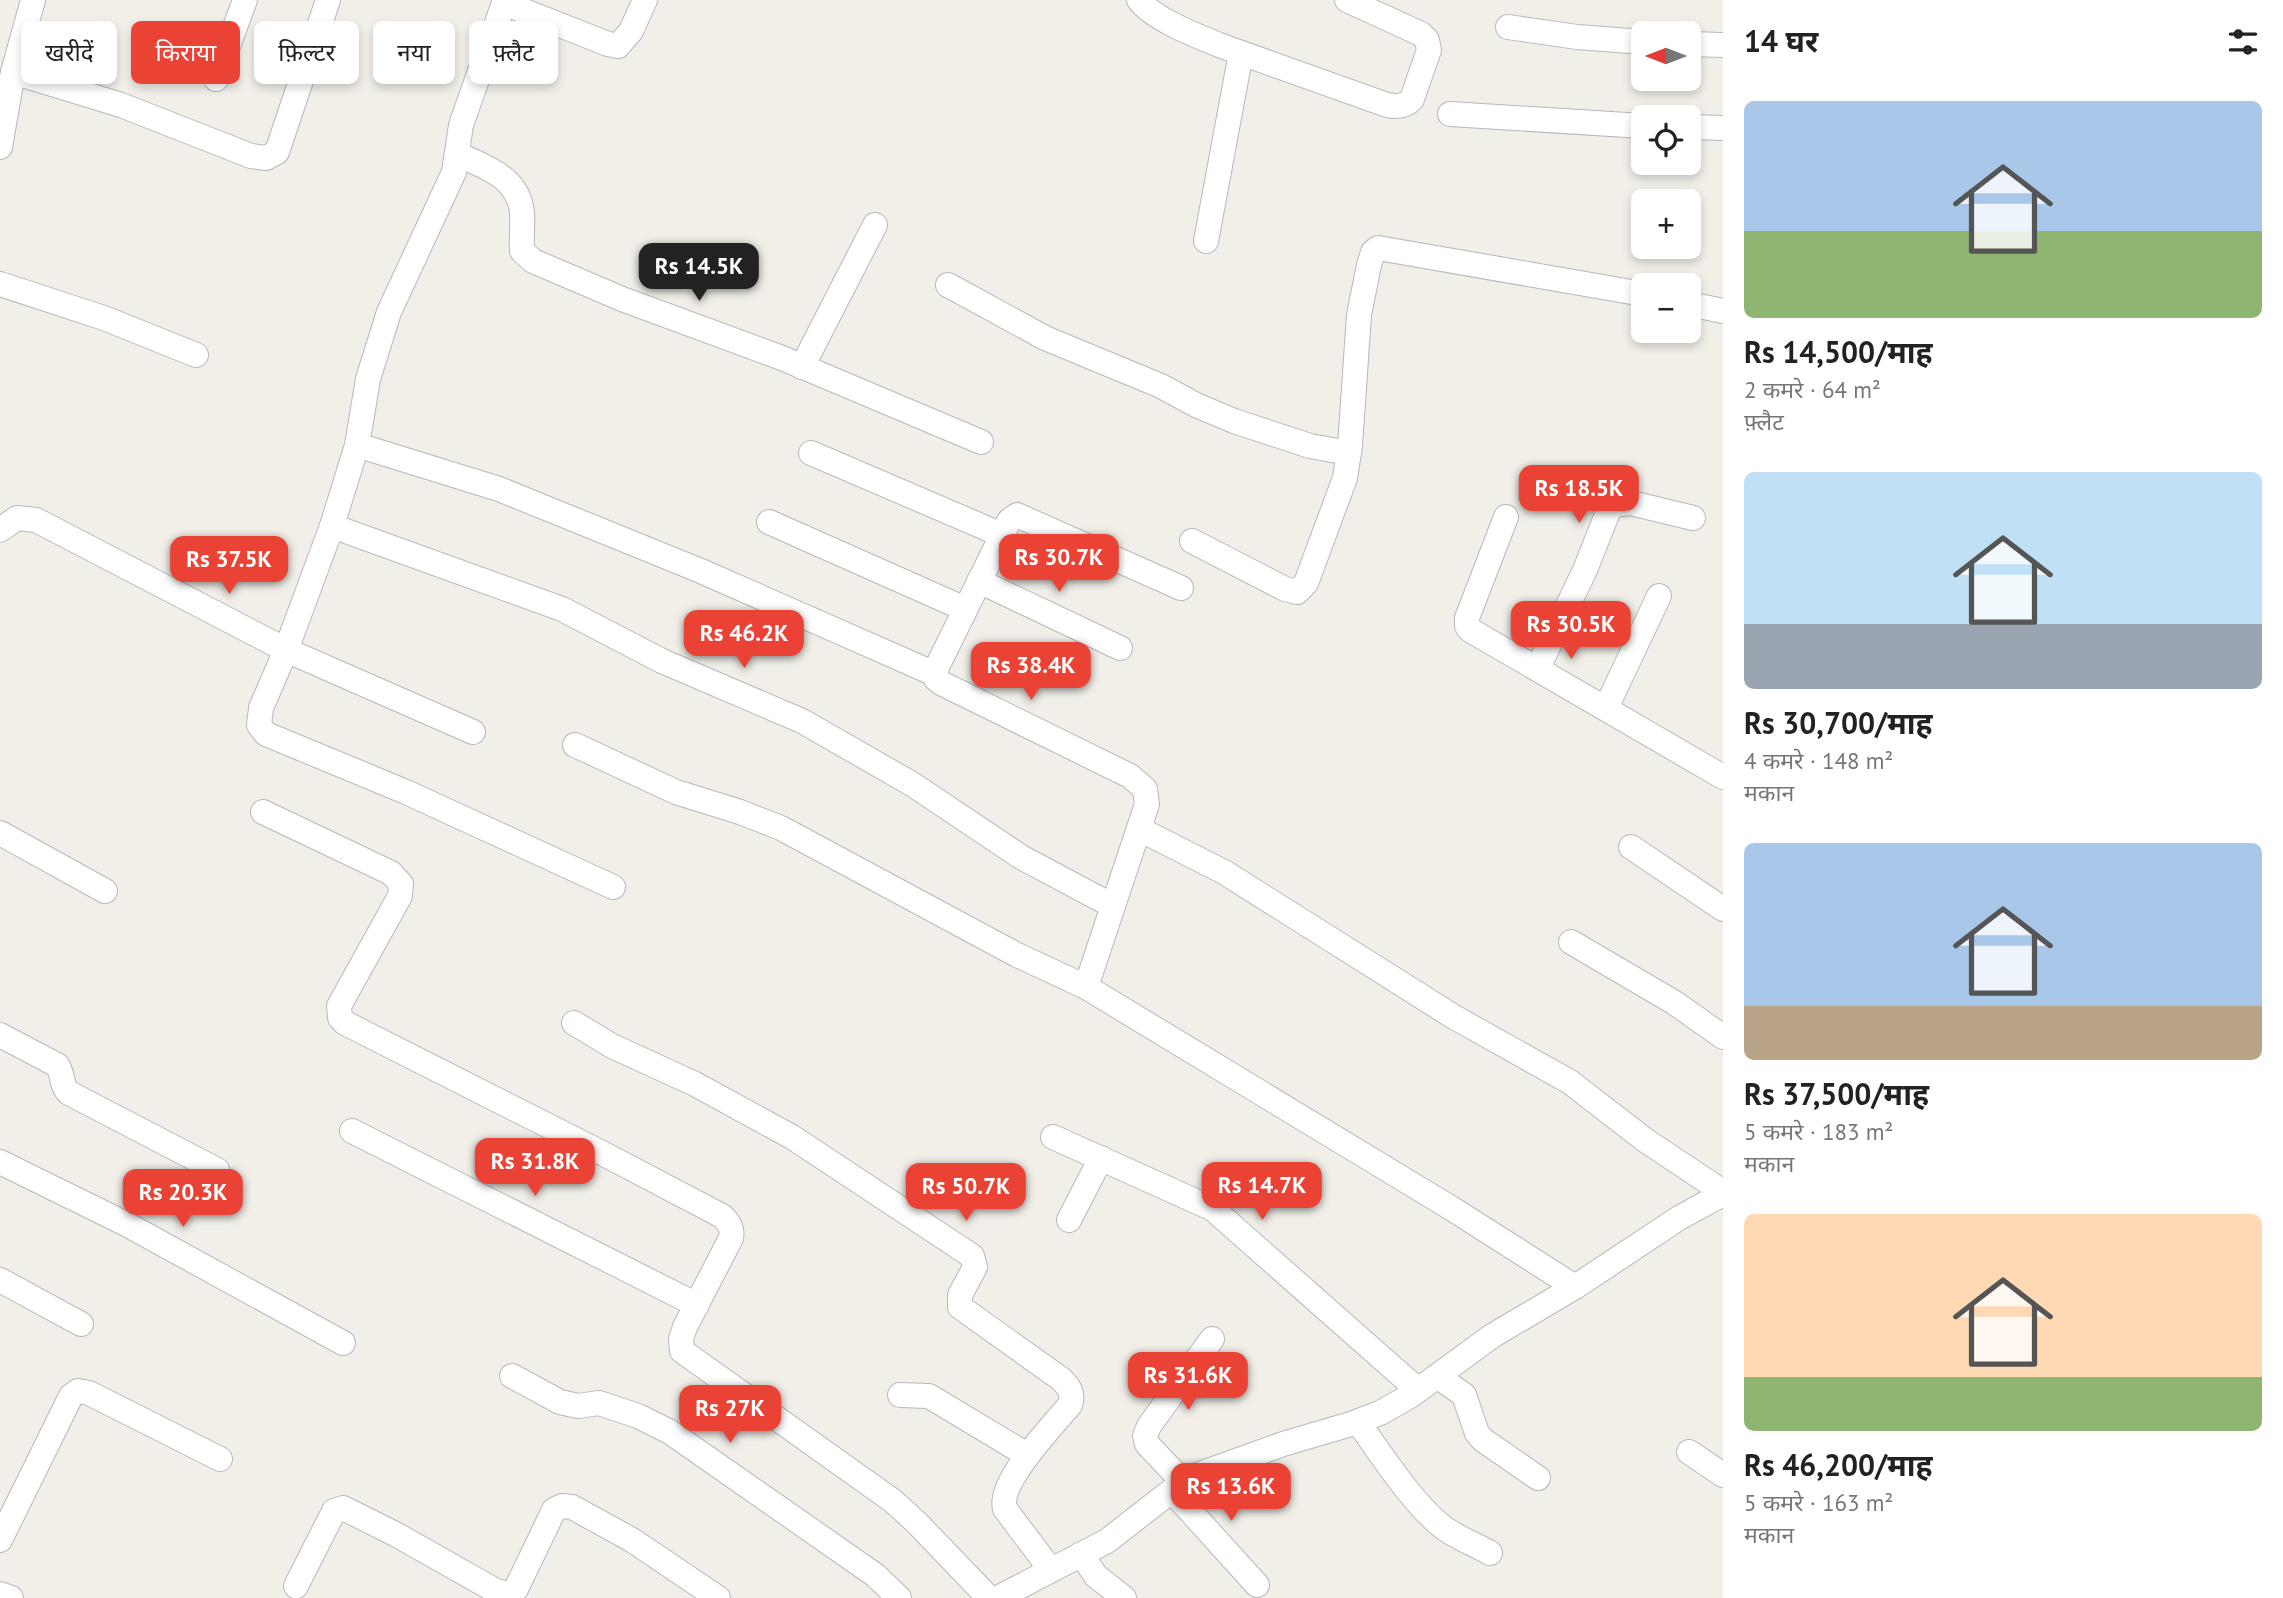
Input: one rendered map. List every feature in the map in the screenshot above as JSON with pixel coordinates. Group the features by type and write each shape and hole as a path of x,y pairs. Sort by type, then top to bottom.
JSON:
{"street":[{"path":"0,147 13,72 33,0"},
{"path":"237,21 245,0"},
{"path":"13,72 121,105 251,156 266,158 277,152 328,0"},
{"path":"613,887 406,792 266,734 259,725 259,717 332,526 357,445 368,379 389,312 454,172 461,125 505,1 607,44 618,46 631,32 645,0"},
{"path":"1139,0 1196,36 1387,105 1395,107 1409,103 1429,50 1427,40 1421,34 1347,0"},
{"path":"1508,27 1577,37 1631,40"},
{"path":"1701,45 1723,46"},
{"path":"1206,241 1241,53"},
{"path":"1450,114 1631,125"},
{"path":"1701,127 1723,128"},
{"path":"457,154 494,171 512,185 521,203 522,251 528,258 622,299 802,366 981,442"},
{"path":"802,366 875,225"},
{"path":"1192,541 1285,589 1297,592 1302,589 1345,478 1359,315 1369,265 1378,248 1631,291"},
{"path":"0,284 104,318 196,355"},
{"path":"948,285 1045,338 1161,386 1234,421 1310,446 1349,453"},
{"path":"1701,307 1723,312"},
{"path":"357,445 499,489 701,571 935,674 941,683 1130,776 1140,784 1147,796 1139,829 1086,987"},
{"path":"811,453 1002,535"},
{"path":"1538,668 1574,595 1608,512 1614,505 1630,503 1693,518"},
{"path":"935,674 938,663 1013,517 1021,515 1181,588"},
{"path":"1506,517 1467,618 1467,626 1473,633 1538,668 1723,777"},
{"path":"0,530 16,518 36,520 286,650 472,732"},
{"path":"769,522 965,610"},
{"path":"332,526 562,609 662,661 802,721 912,784 1021,857 1113,906"},
{"path":"979,581 1120,649"},
{"path":"1606,708 1659,596"},
{"path":"575,745 676,792 780,828 1017,955 1086,987 1451,1208 1575,1287"},
{"path":"263,812 391,873 401,884 400,896 339,1006 340,1018 345,1023 602,1153 728,1222 733,1232 732,1238 681,1339 682,1351 686,1357 893,1502 917,1523 989,1598"},
{"path":"998,1598 1081,1554 1125,1528 1178,1487 1227,1463 1380,1413 1428,1383 1493,1336 1723,1193 1645,1140 1570,1083 1454,1017 1224,872 1139,829"},
{"path":"0,833 105,891"},
{"path":"1631,847 1723,909"},
{"path":"1571,942 1654,990 1723,1037"},
{"path":"575,1023 612,1046 695,1084 792,1137 972,1256 975,1267 960,1295 960,1307 1061,1379 1070,1389 1070,1405 1027,1455 1006,1493 1004,1505 1051,1570"},
{"path":"0,1035 57,1065 62,1072 64,1087 69,1093 217,1170"},
{"path":"352,1130 696,1305"},
{"path":"1053,1137 1213,1209 1428,1383 1464,1395 1477,1433 1483,1440 1538,1478"},
{"path":"1069,1220 1101,1158"},
{"path":"0,1162 128,1225 343,1343"},
{"path":"0,1280 81,1324"},
{"path":"1212,1339 1149,1426 1145,1436 1147,1444 1178,1487 1257,1585"},
{"path":"512,1376 560,1402 578,1406 599,1403 638,1416 670,1432 864,1567 899,1598"},
{"path":"0,1540 71,1396 78,1391 89,1393 220,1459"},
{"path":"900,1395 929,1396 1027,1455"},
{"path":"1358,1422 1392,1470 1445,1529 1490,1553"},
{"path":"1689,1452 1723,1475"},
{"path":"296,1586 334,1511 343,1508 496,1591 509,1594 516,1588 554,1510 562,1506 572,1507 632,1540 718,1598"},
{"path":"1081,1554 1096,1576 1124,1598"},
{"path":"0,1594 11,1598"}]}
